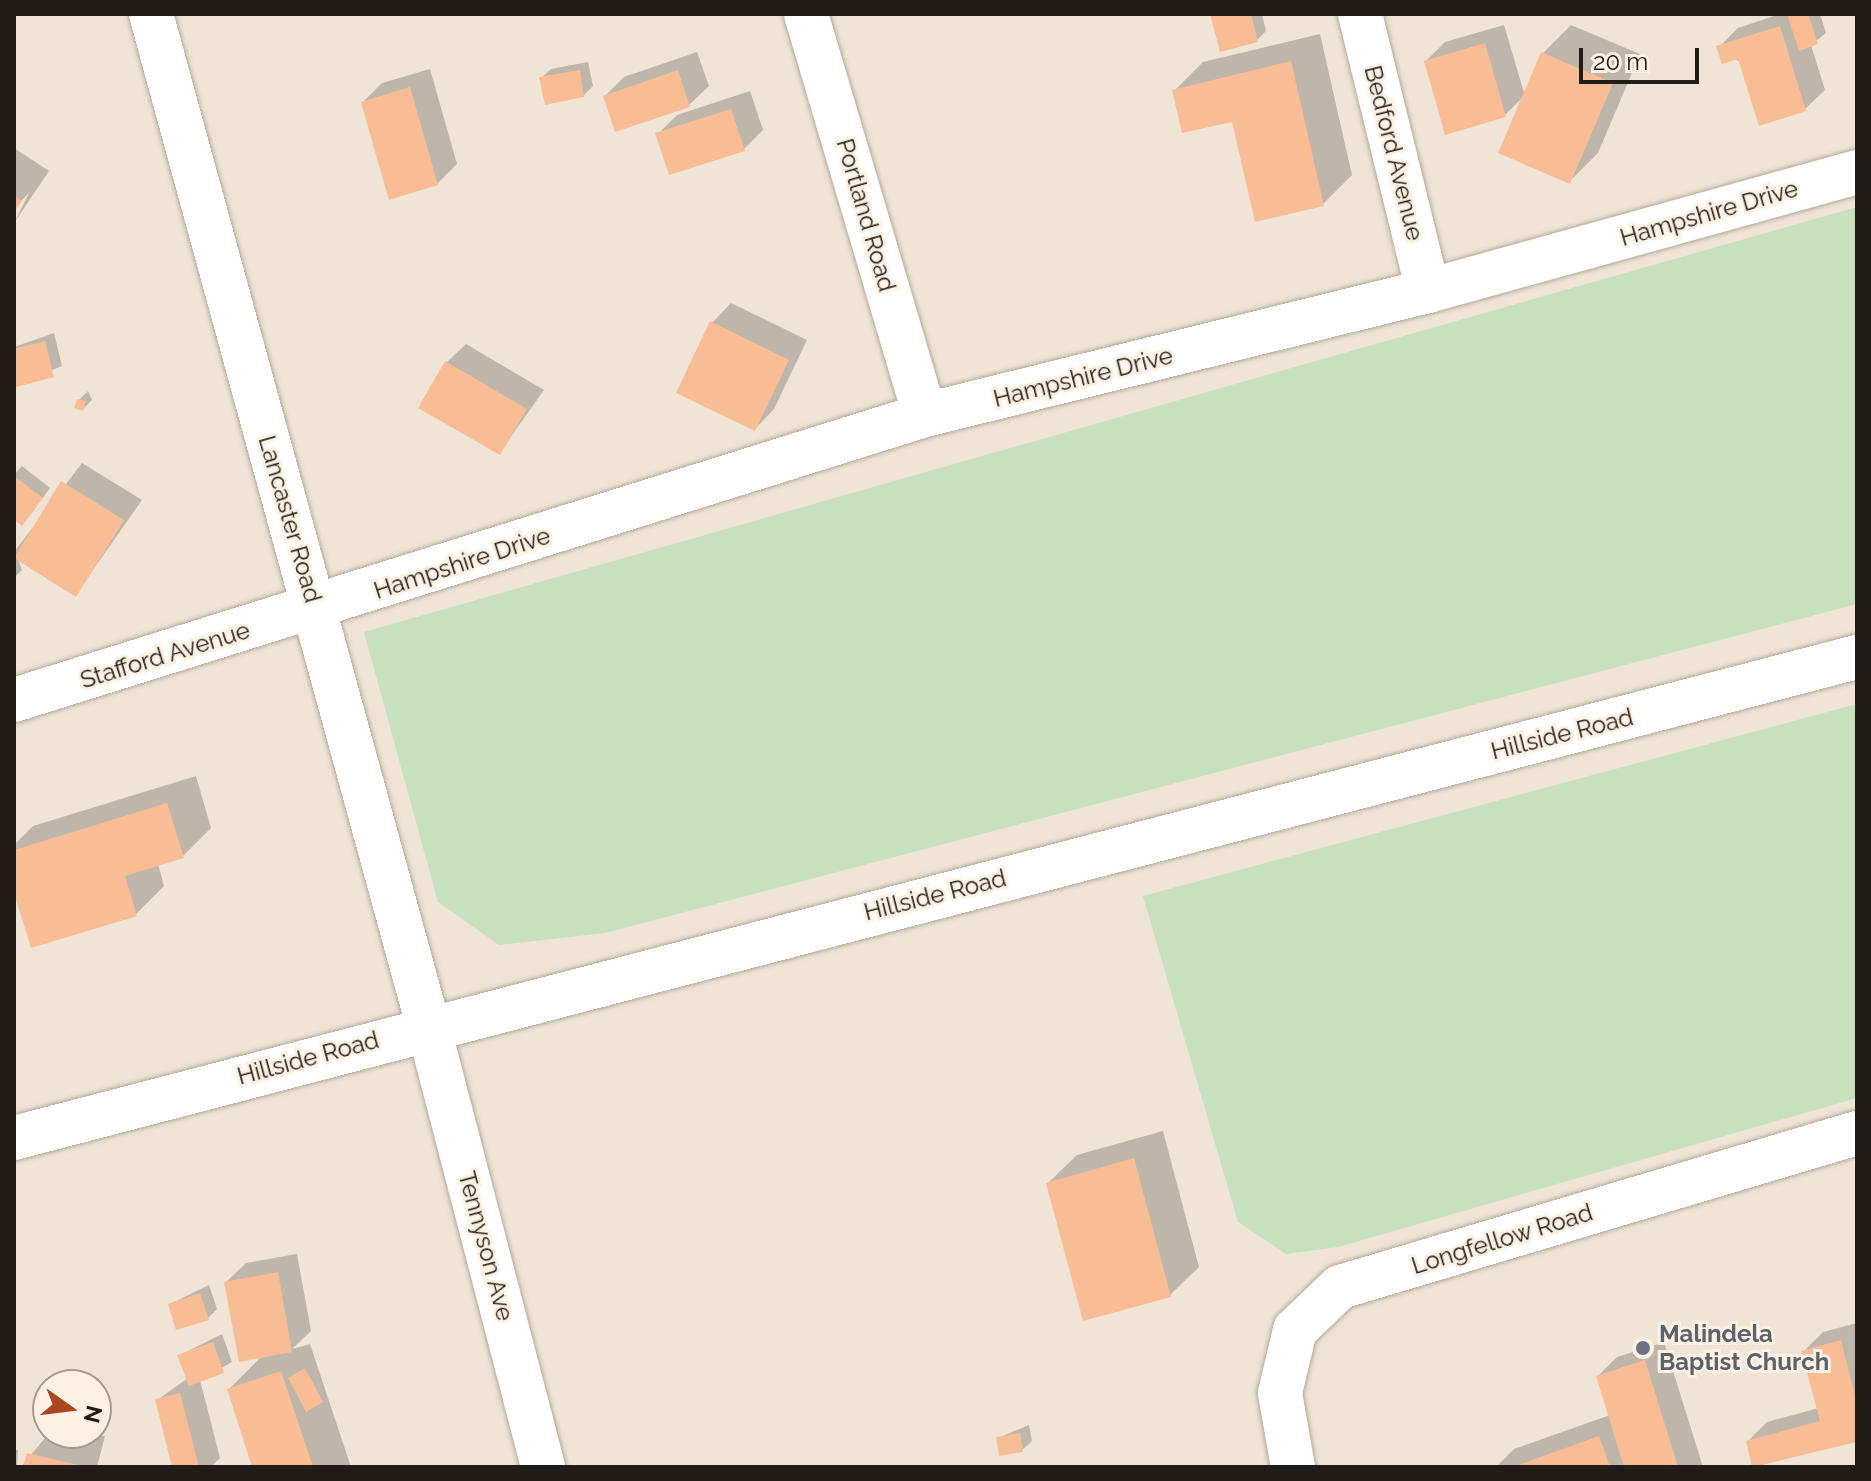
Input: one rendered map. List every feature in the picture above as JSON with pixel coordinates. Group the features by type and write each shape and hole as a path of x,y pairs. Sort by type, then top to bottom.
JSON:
{"street":[{"name":"Lancaster Road","path":"151,14 428,1025"},
{"name":"Portland Road","path":"806,14 925,415"},
{"name":"Bedford Avenue","path":"1360,14 1428,291"},
{"name":"Hampshire Drive","path":"316,609 925,415 1428,291 1857,172"},
{"name":"Stafford Avenue","path":"14,700 316,609"},
{"name":"Hillside Road","path":"14,1138 428,1025 1857,657"},
{"name":"Tennyson Ave","path":"428,1025 543,1467"},
{"name":"Longfellow Road","path":"1293,1467 1280,1393 1295,1330 1340,1287 1857,1133"}],"green space":[{"path":"1857,207 1857,604 605,933 499,945 438,902 364,632"},
{"path":"1857,704 1857,1098 1338,1247 1286,1254 1238,1222 1143,896"}],"building":[{"path":"1210,14 1251,14 1258,42 1220,52"},
{"path":"1787,14 1808,14 1818,44 1799,51"},
{"path":"1780,26 1806,111 1759,126 1738,59 1722,64 1716,46"},
{"path":"1485,43 1506,117 1445,135 1424,61"},
{"path":"1541,52 1613,83 1570,184 1498,153"},
{"path":"1291,61 1324,206 1255,222 1232,122 1182,133 1172,90"},
{"path":"580,70 584,97 545,105 539,77"},
{"path":"678,70 690,107 615,132 603,96"},
{"path":"410,87 438,185 389,200 361,102"},
{"path":"731,109 745,151 669,175 655,133"},
{"path":"14,196 22,201 14,212"},
{"path":"710,321 789,360 755,431 676,393"},
{"path":"45,341 54,377 16,387 14,349"},
{"path":"445,361 527,409 500,455 418,408"},
{"path":"77,399 86,401 83,411 74,408"},
{"path":"14,476 43,498 22,526 14,520"},
{"path":"61,481 124,520 76,597 14,558"},
{"path":"167,803 184,858 125,876 137,916 31,948 14,893 14,850"},
{"path":"1134,1158 1171,1297 1083,1321 1046,1183"},
{"path":"278,1272 292,1352 239,1362 224,1282"},
{"path":"200,1293 209,1320 176,1330 168,1304"},
{"path":"1841,1340 1857,1404 1857,1442 1752,1467 1746,1441 1820,1421 1801,1351"},
{"path":"213,1342 224,1373 189,1386 177,1355"},
{"path":"1645,1360 1678,1467 1624,1467 1596,1376"},
{"path":"305,1368 323,1402 306,1412 288,1378"},
{"path":"281,1371 313,1467 252,1467 227,1389"},
{"path":"180,1393 199,1467 172,1467 155,1399"},
{"path":"1020,1433 1023,1452 999,1456 996,1437"},
{"path":"1599,1436 1610,1467 1513,1467"},
{"path":"27,1453 83,1466 23,1467"}],"place":[{"name":"Malindela Baptist Church","path":"1643,1348"}]}
